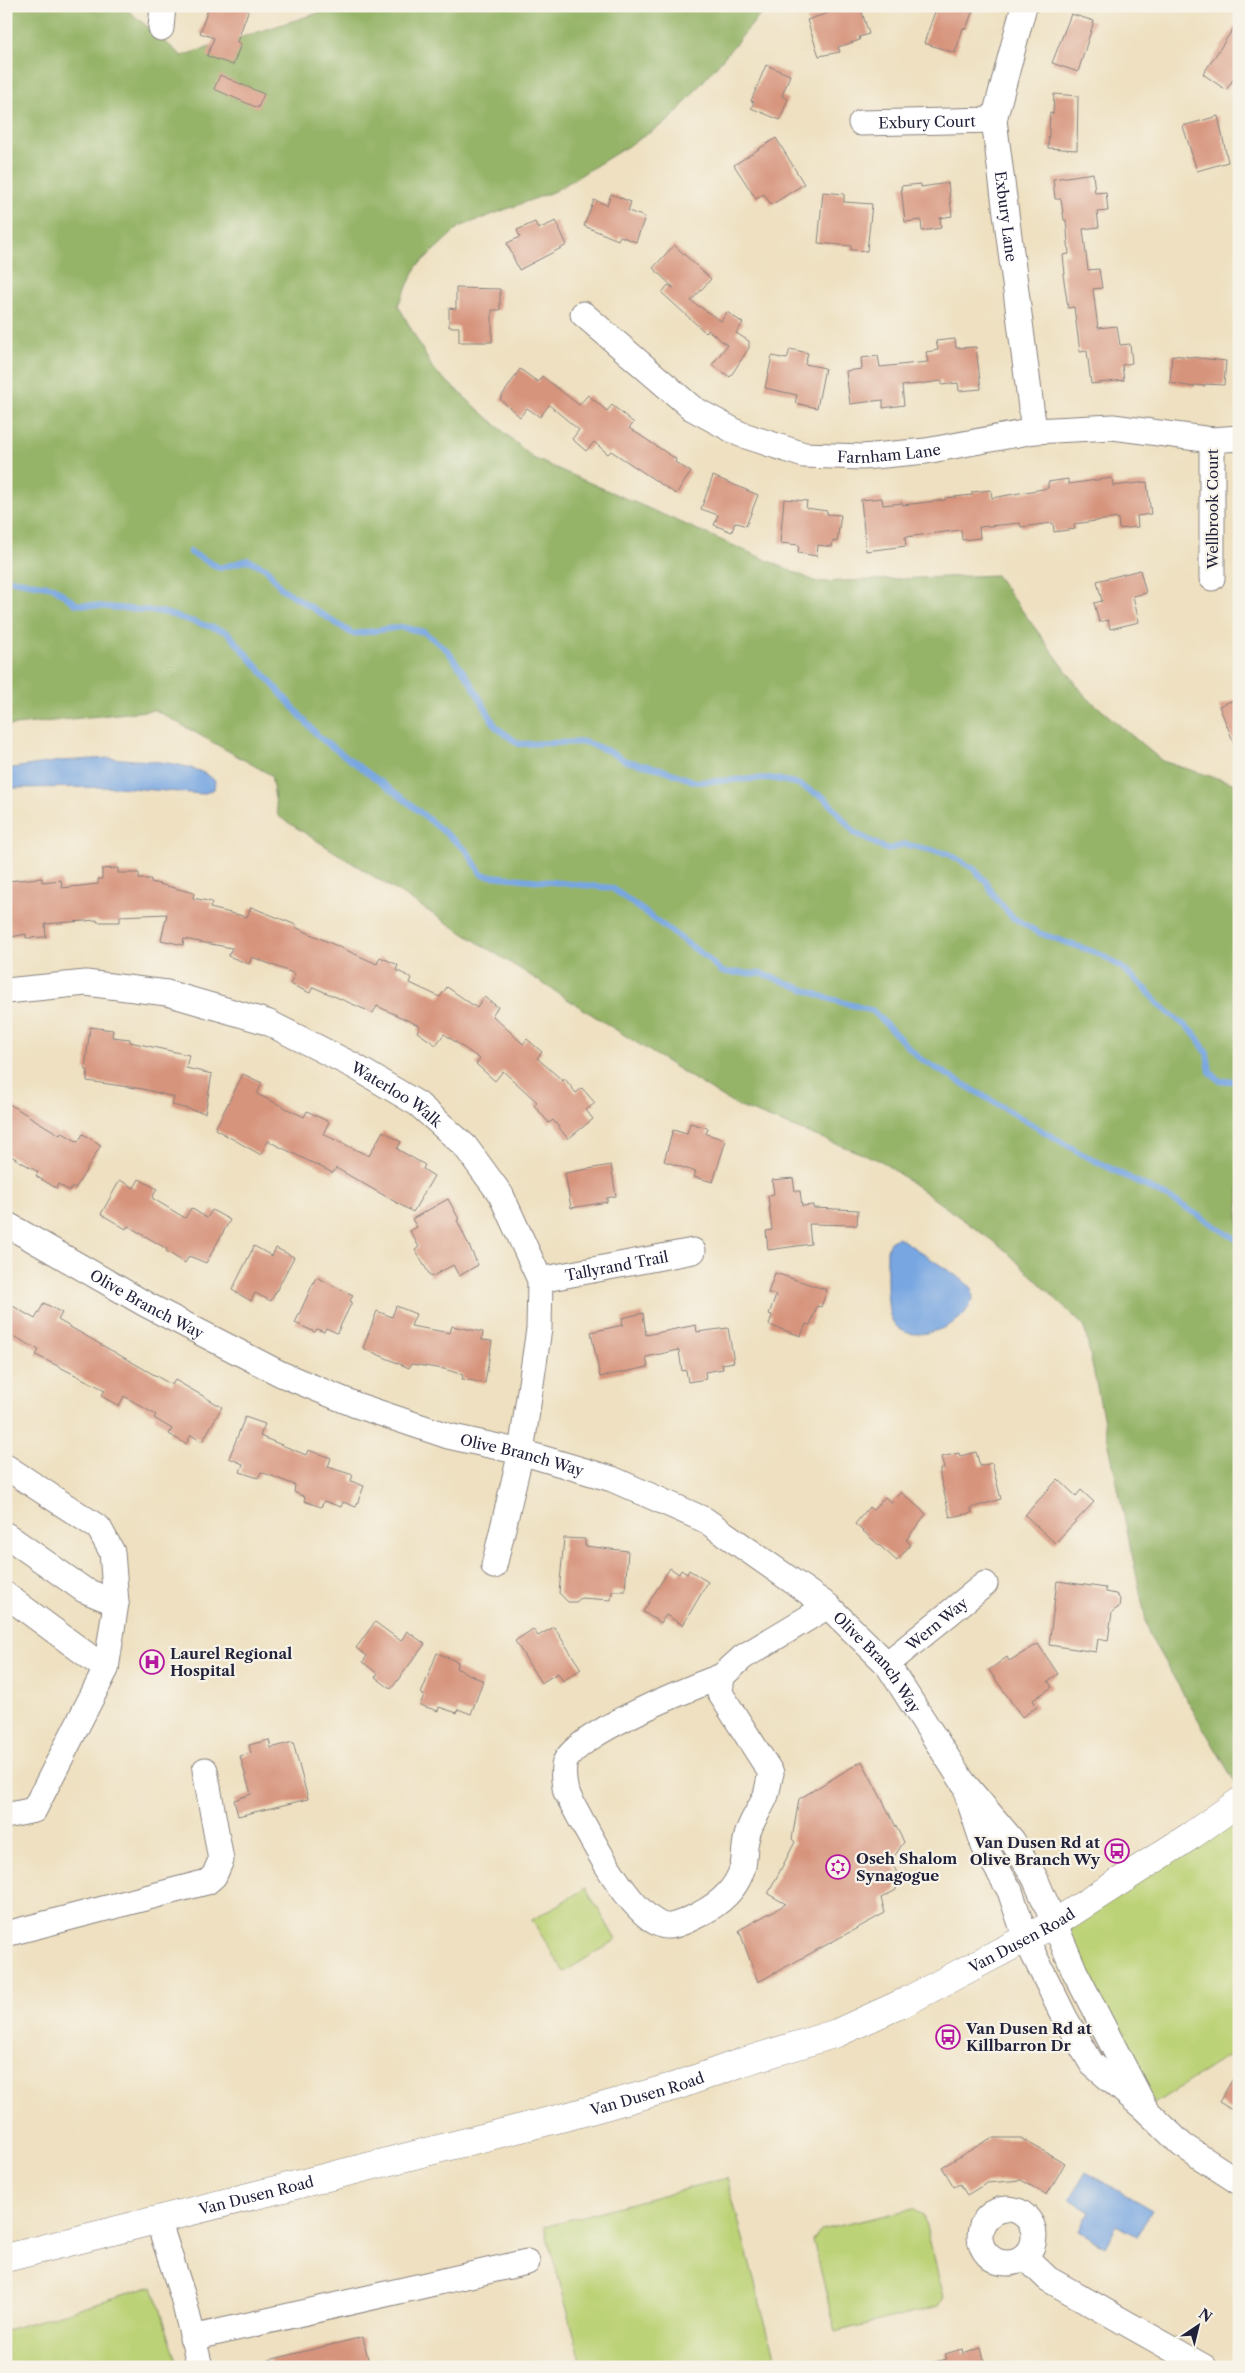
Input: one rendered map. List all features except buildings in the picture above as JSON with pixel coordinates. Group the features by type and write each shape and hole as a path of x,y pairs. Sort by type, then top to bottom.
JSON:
{"main road":[{"name":"Van Dusen Road","path":"6,2258 569,2116 676,2086 743,2062 837,2033 905,2002 1055,1923 1192,1835 1239,1802"}],"street":[{"name":"Exbury Lane","path":"1024,6 994,120 1034,430"},
{"name":"Exbury Court","path":"861,123 994,120"},
{"name":"Farnham Lane","path":"582,314 692,408 740,434 804,455 862,457 926,451 1034,430 1113,426 1212,440 1239,438"},
{"name":"Wellbrook Court","path":"1212,440 1212,578"},
{"name":"Waterloo Walk","path":"6,992 86,983 167,993 267,1022 354,1066 418,1104 465,1146 501,1194 540,1280 540,1329 521,1452 494,1566"},
{"name":"Olive Branch Way","path":"6,1224 147,1305 281,1374 356,1406 439,1433 521,1452 612,1479 705,1520 828,1606 887,1664 962,1782 1012,1840 1034,1878 1075,1972 1146,2110"},
{"name":"Tallyrand Trail","path":"540,1280 693,1251"},
{"path":"6,1467 99,1528 112,1552 116,1603 106,1669 34,1810 6,1816"},
{"path":"6,1535 84,1590 116,1603"},
{"name":"Wern Way","path":"887,1664 985,1584"},
{"path":"6,1595 106,1669"},
{"path":"722,1676 720,1693 771,1773 766,1795 746,1836 742,1868 737,1882 728,1895 717,1904 670,1927 660,1925 637,1908 610,1868 566,1792 564,1763 570,1754 584,1741 682,1691 722,1676 743,1657 828,1606"},
{"path":"6,1934 207,1882 214,1876 221,1860 205,1770"},
{"name":"Olive Branch Way","path":"962,1782 984,1846 1010,1891 1026,1939 1065,2018 1092,2064 1146,2110"},
{"path":"1146,2110 1182,2146 1239,2182"},
{"path":"158,2220 183,2297 200,2367"},
{"path":"1026,2257 1048,2279 1204,2367"},
{"path":"192,2338 527,2262"}],"green space":[{"path":"6,6 123,6 182,56 340,6 768,6 670,120 555,191 459,227 417,266 398,305 433,369 533,458 817,582 996,575 1085,696 1162,761 1239,785 1239,1789 1149,1635 1084,1326 1004,1249 881,1161 735,1105 278,816 271,775 155,710 6,726"},
{"path":"1239,1802 1239,2049 1146,2109 1055,1923"},
{"path":"586,1888 616,1940 564,1972 532,1920"},
{"path":"727,2178 777,2367 583,2367 544,2226"},
{"path":"913,2209 923,2215 944,2297 939,2306 836,2332 813,2240 821,2230"},
{"path":"153,2286 179,2367 6,2367 6,2330"}],"water":[{"path":"110,758 166,763 194,769 206,774 215,781 214,789 203,794 118,787 6,788 6,769 60,761"},
{"path":"898,1237 972,1288 973,1300 960,1318 943,1328 922,1334 911,1334 902,1331 895,1325 890,1315 888,1301 887,1250 889,1243"},
{"path":"1086,2172 1152,2210 1137,2236 1117,2225 1105,2246 1079,2231 1090,2211 1070,2199"}],"waterway":[{"path":"190,552 220,568 248,560 266,568 281,588 353,634 401,627 424,632 447,650 470,681 496,727 519,744 585,742 608,751 626,761 661,769 696,782 770,778 795,783 825,798 855,833 888,850 904,844 949,854 974,869 987,883 994,896 1012,917 1039,933 1100,954 1121,967 1146,989 1157,1003 1194,1033 1207,1053 1210,1072 1220,1081 1239,1081"},
{"path":"12,580 53,587 76,604 162,612 227,632 319,737 409,803 467,851 482,875 612,888 706,957 722,972 763,974 827,998 873,1011 919,1058 1082,1154 1175,1201 1239,1241"}],"place":[{"name":"Laurel Regional Hospital","path":"152,1662"},
{"name":"Van Dusen Rd at Olive Branch Wy","path":"1117,1851"},
{"name":"Oseh Shalom Synagogue","path":"838,1867"},
{"name":"Van Dusen Rd at Killbarron Dr","path":"948,2037"}]}
